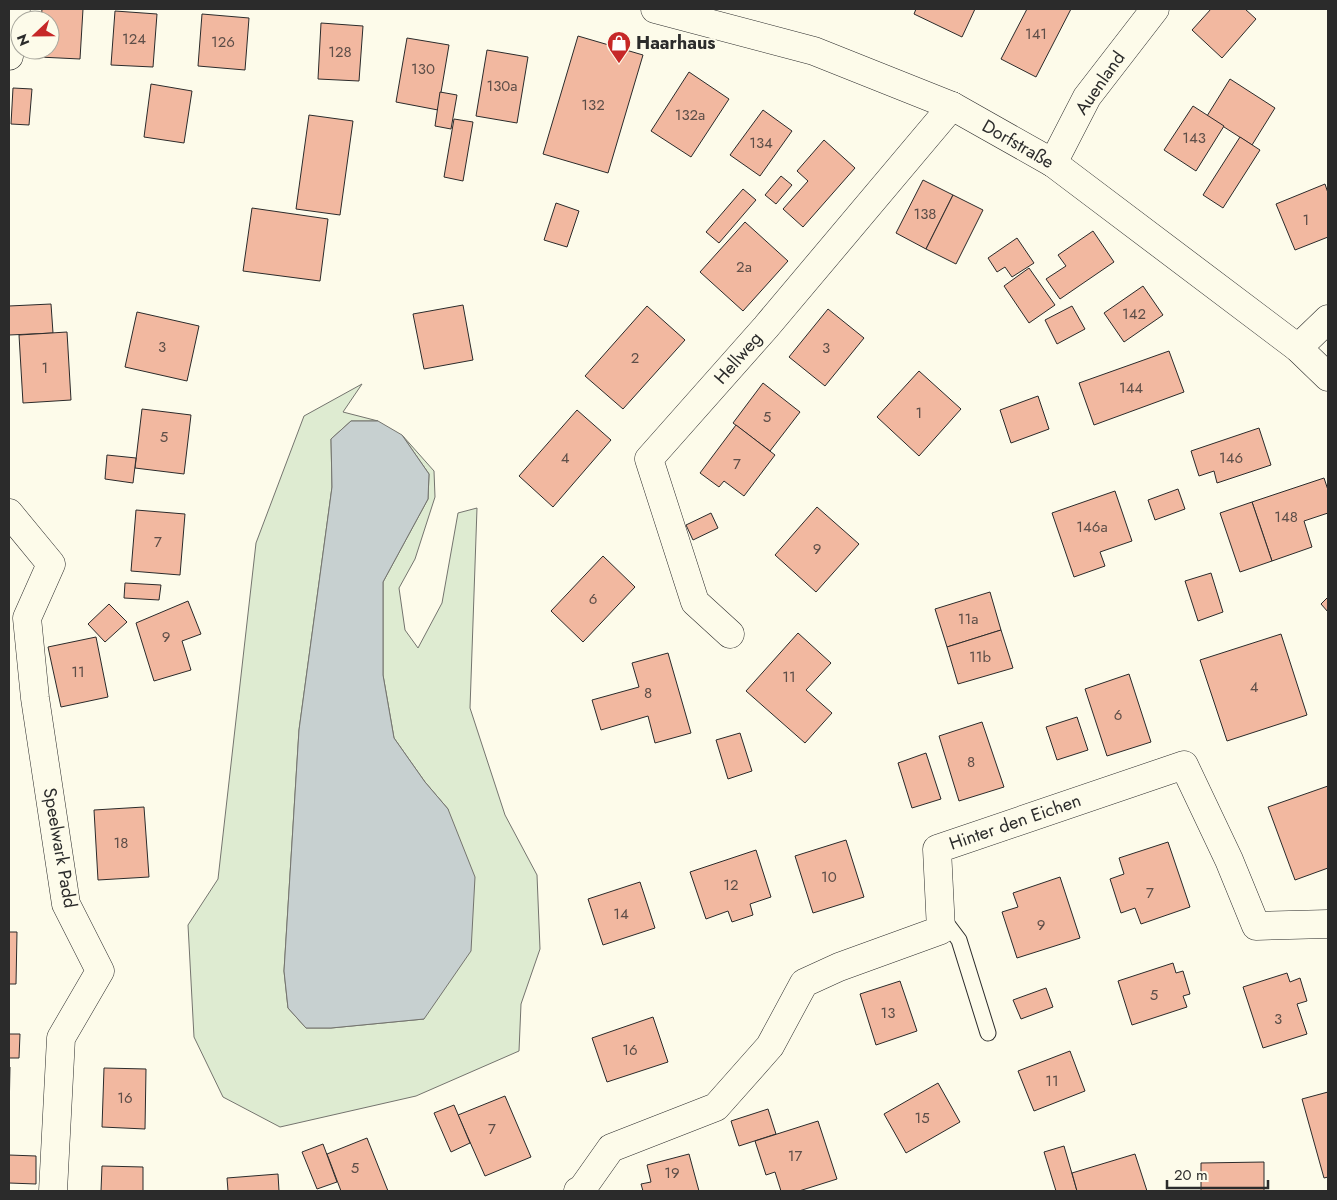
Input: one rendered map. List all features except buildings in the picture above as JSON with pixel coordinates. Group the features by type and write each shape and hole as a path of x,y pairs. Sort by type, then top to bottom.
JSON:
{"street":[{"path":"9,56 16,9"},
{"name":"Dorfstraße","path":"655,9 814,51 952,106 1053,162 1298,348 1328,377"},
{"name":"Auenland","path":"1053,162 1087,97 1155,9"},
{"name":"Hellweg","path":"730,634 695,602 649,459 766,327 952,106"},
{"path":"1298,348 1328,318"},
{"name":"Speelwark Padd","path":"9,513 51,564 27,618 35,698 66,904 100,971 61,1038 53,1191"},
{"name":"Hinter den Eichen","path":"578,1191 582,1189 611,1148 716,1107 770,1046 804,983 839,967 941,930 937,849 1184,765 1230,860 1256,926 1328,924"}],"lane":[{"path":"940,915 959,940 988,1033"}],"green space":[{"path":"362,384 343,412 378,421 351,421 331,439 332,487 299,730 284,971 288,1008 306,1028 331,1028 424,1019 448,809 425,782 394,738 383,675 383,582 428,499 429,474 402,435 434,471 435,497 415,559 399,588 405,630 418,648 442,603 458,513 477,508 470,708 505,815 537,875 540,949 521,1004 519,1051 416,1096 280,1127 223,1097 194,1037 188,925 218,879 256,543 304,416"}],"shaded area":[{"path":"351,421 378,421 402,435 429,474 428,499 383,582 383,675 394,738 425,782 448,809 475,877 471,951 424,1019 331,1028 306,1028 288,1008 284,971 299,730 332,487 331,439"}],"place":[{"name":"Haarhaus","path":"619,64"}]}
